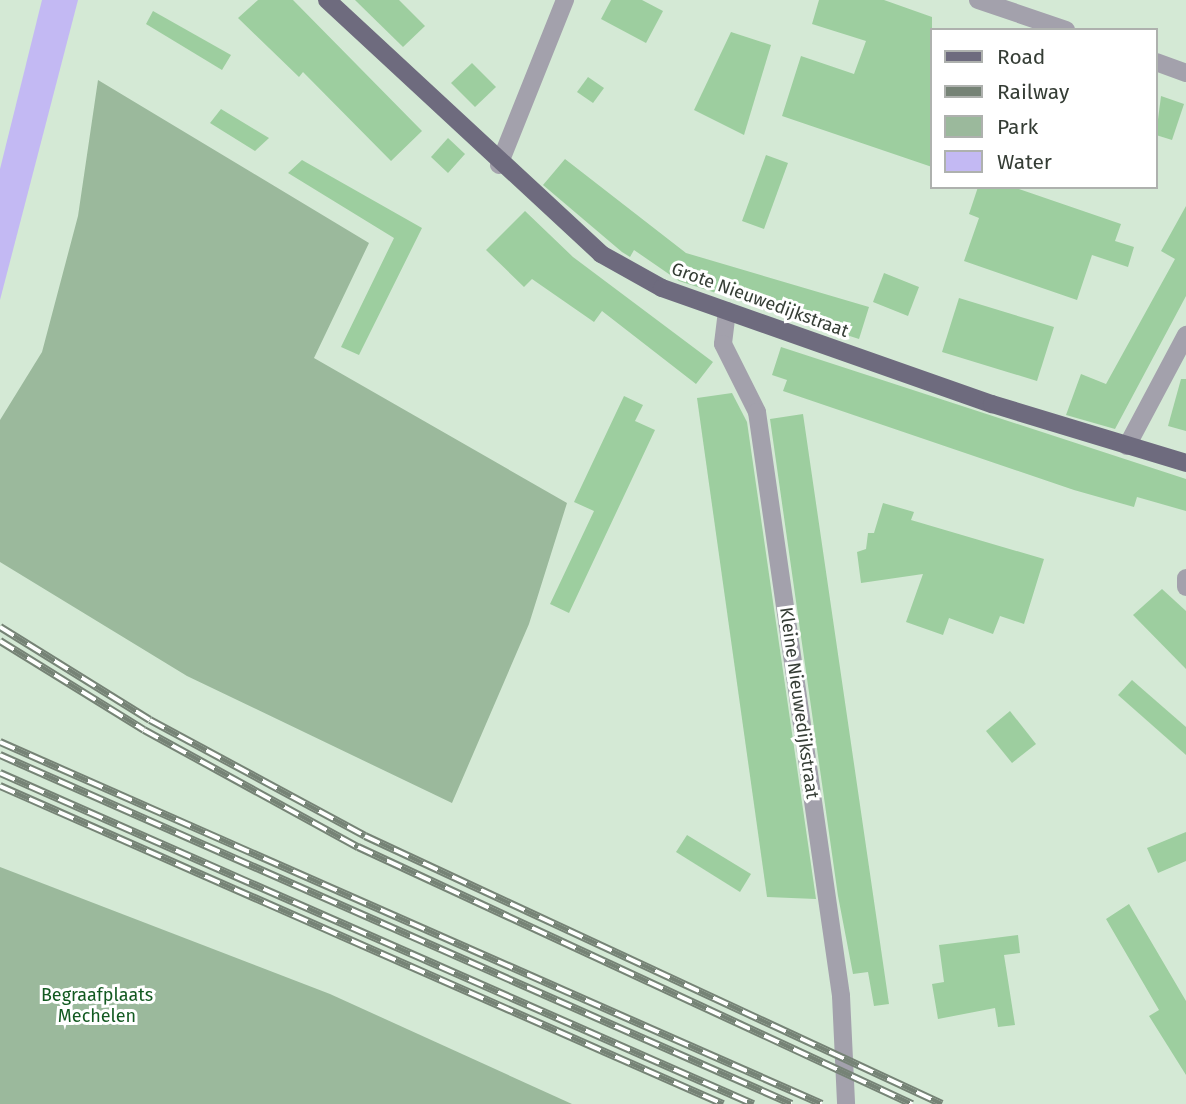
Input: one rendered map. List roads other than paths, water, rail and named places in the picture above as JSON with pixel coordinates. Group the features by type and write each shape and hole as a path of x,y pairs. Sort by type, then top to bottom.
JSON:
{"main road":[{"name":"Grote Nieuwedijkstraat","path":"327,0 499,165 601,254 663,288 727,312 1186,463"}],"street":[{"path":"499,165 565,0"},
{"path":"978,0 1018,6 1062,28"},
{"path":"1158,63 1186,73"},
{"name":"Kleine Nieuwedijkstraat","path":"727,312 723,344 757,412 841,996 846,1104"},
{"path":"1128,446 1180,359 1186,335"},
{"path":"1186,578 1186,587"}],"water":[{"path":"42,0 78,0 0,300 0,169"}],"railway":[{"path":"0,627 150,720 365,836 942,1104"},
{"path":"0,641 144,730 358,847 912,1104"},
{"path":"0,742 822,1104"},
{"path":"0,755 792,1104"},
{"path":"0,773 753,1104"},
{"path":"0,786 723,1104"}],"park label":[{"name":"Begraafplaats Mechelen","path":"97,1006"}]}
